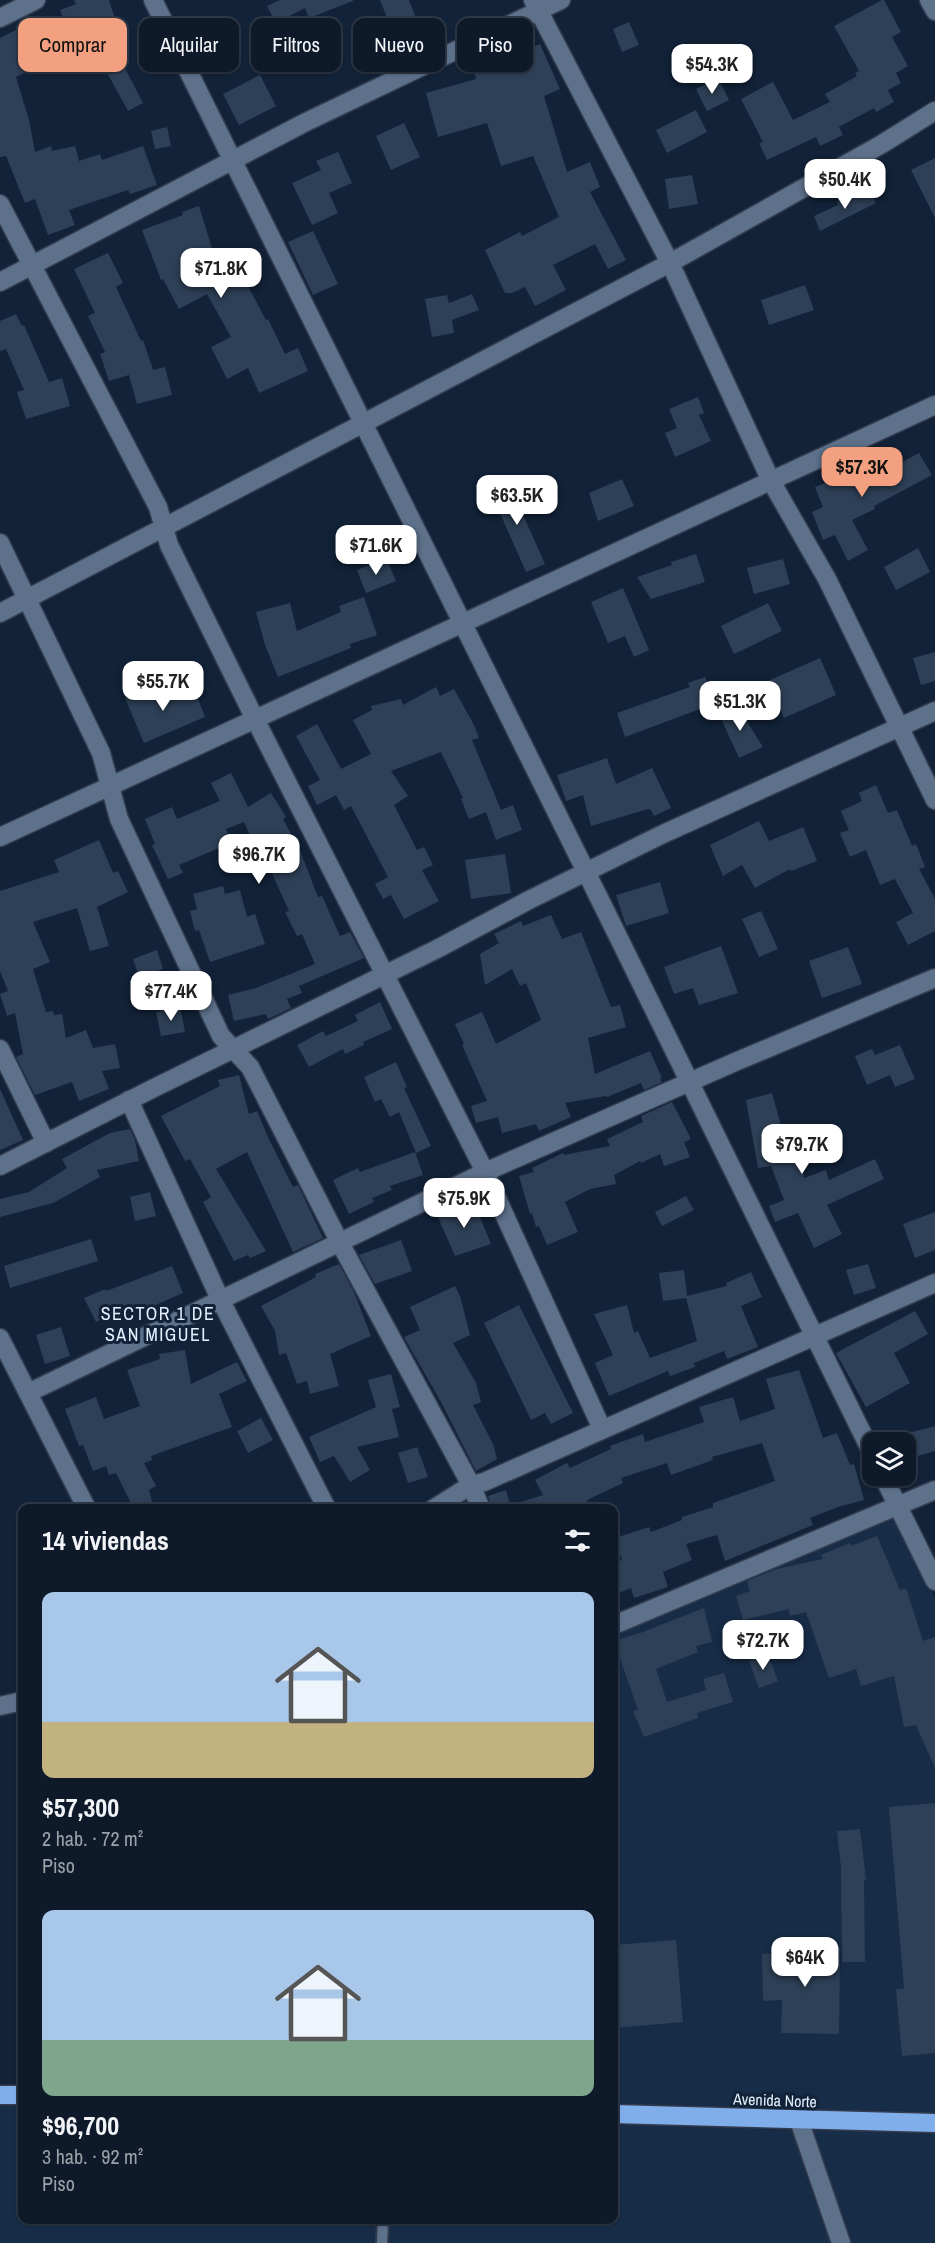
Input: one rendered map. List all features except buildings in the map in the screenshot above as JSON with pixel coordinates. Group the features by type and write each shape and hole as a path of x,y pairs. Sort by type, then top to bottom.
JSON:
{"highway":[{"path":"0,2095 18,2095"},
{"name":"Avenida Norte","path":"618,2114 935,2123"}],"street":[{"path":"0,18 36,0"},
{"path":"153,0 862,1433"},
{"path":"0,282 536,5 561,0"},
{"path":"929,0 935,11"},
{"path":"536,5 670,263 771,481 827,579 935,800"},
{"path":"0,612 670,263 882,144 935,111"},
{"path":"0,204 158,507 169,545 485,1172 602,1429"},
{"path":"0,837 935,405"},
{"path":"0,543 101,753 119,819 221,1036 250,1067 340,1243 471,1485 478,1504"},
{"path":"0,1166 674,829 935,711"},
{"path":"28,1393 485,1172 935,978"},
{"path":"0,1049 46,1143"},
{"path":"129,1100 220,1299 324,1504"},
{"path":"441,1504 471,1485 935,1283"},
{"path":"0,1338 84,1504"},
{"path":"888,1486 935,1581"},
{"path":"618,1623 935,1490"},
{"path":"0,1706 18,1702"},
{"path":"799,2120 842,2243"}],"lane":[{"path":"382,2243 383,2224"}],"shaded area":[{"path":"894,1513 935,1599 935,2243 0,2243 0,2085 18,2085 18,2224 618,2224 618,1631"}],"district":[{"name":"SECTOR 1 DE SAN MIGUEL","path":"158,1324"}]}
